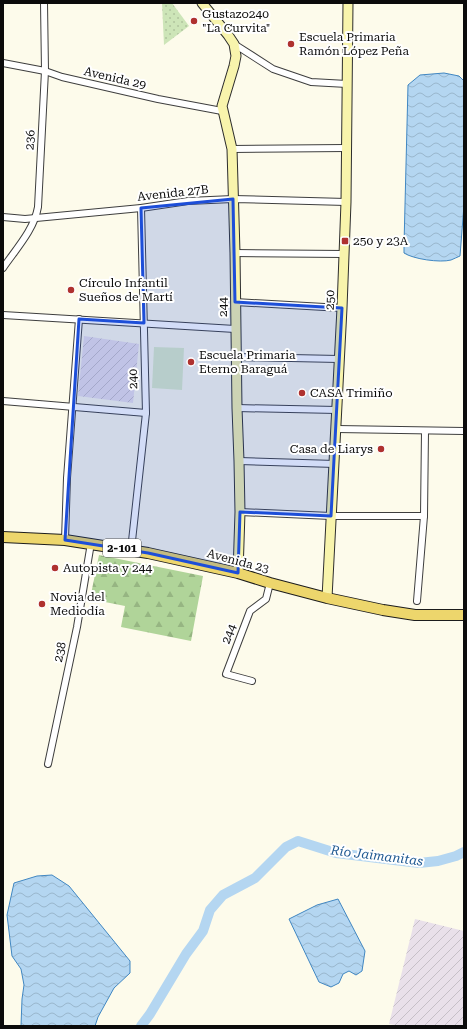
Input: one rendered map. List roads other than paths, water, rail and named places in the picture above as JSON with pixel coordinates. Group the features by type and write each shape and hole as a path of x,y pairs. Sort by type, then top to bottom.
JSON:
{"main road":[{"path":"202,3 234,44"},
{"name":"250","path":"327,598 337,429 346,202 348,3"},
{"name":"244","path":"234,44 236,56 222,102 222,111 232,149 240,512 238,573"},
{"name":"Avenida 23","path":"3,537 65,540 91,543 238,573 327,598 383,610 415,615 464,616"}],"street":[{"name":"236","path":"3,268 31,229 36,218 38,207 45,71 44,3"},
{"path":"234,44 273,69 311,82 347,84"},
{"name":"Avenida 29","path":"3,64 45,71 62,77 222,111"},
{"path":"232,149 346,148"},
{"name":"Avenida 27B","path":"3,216 26,219 141,208 188,201 233,199 346,202"},
{"name":"240","path":"131,550 146,413 141,208"},
{"path":"235,252 344,254"},
{"path":"235,302 342,308"},
{"path":"3,315 235,329"},
{"path":"65,540 67,478 79,319"},
{"path":"236,357 339,359"},
{"path":"3,401 146,413"},
{"path":"237,408 337,410"},
{"path":"337,429 464,432"},
{"path":"417,601 424,516 425,431"},
{"path":"239,461 335,464"},
{"path":"240,512 331,516 424,516"},
{"name":"238","path":"48,764 77,627 91,543"},
{"name":"244","path":"252,681 226,674 250,611 266,599 270,583"}],"water":[{"path":"444,73 459,76 464,81 464,205 460,256 446,261 434,261 420,259 404,253 408,85 420,75"},
{"path":"52,875 69,886 130,961 130,973 114,988 98,1017 95,1026 21,1026 24,985 21,969 12,956 7,915 14,883 37,876"},
{"path":"338,899 365,951 362,971 356,975 349,971 343,974 339,983 331,987 319,982 289,919 317,905"}],"waterway":[{"name":"Río Jaimanitas","path":"141,1026 150,1014 186,954 203,931 210,910 223,895 255,878 286,847 298,841 336,853 419,863 438,861 464,852"}],"place":[{"name":"Gustazo240 \"La Curvita\"","path":"194,21"},
{"name":"Escuela Primaria Ramón López Peña","path":"291,44"},
{"name":"250 y 23A","path":"345,241"},
{"name":"Círculo Infantil Sueños de Martí","path":"71,290"},
{"name":"Escuela Primaria Eterno Baraguá","path":"191,362"},
{"name":"CASA Trimiño","path":"302,393"},
{"name":"Casa de Liarys","path":"381,449"},
{"name":"Autopista y 244","path":"55,568"},
{"name":"Novia del Mediodía","path":"42,604"}]}
